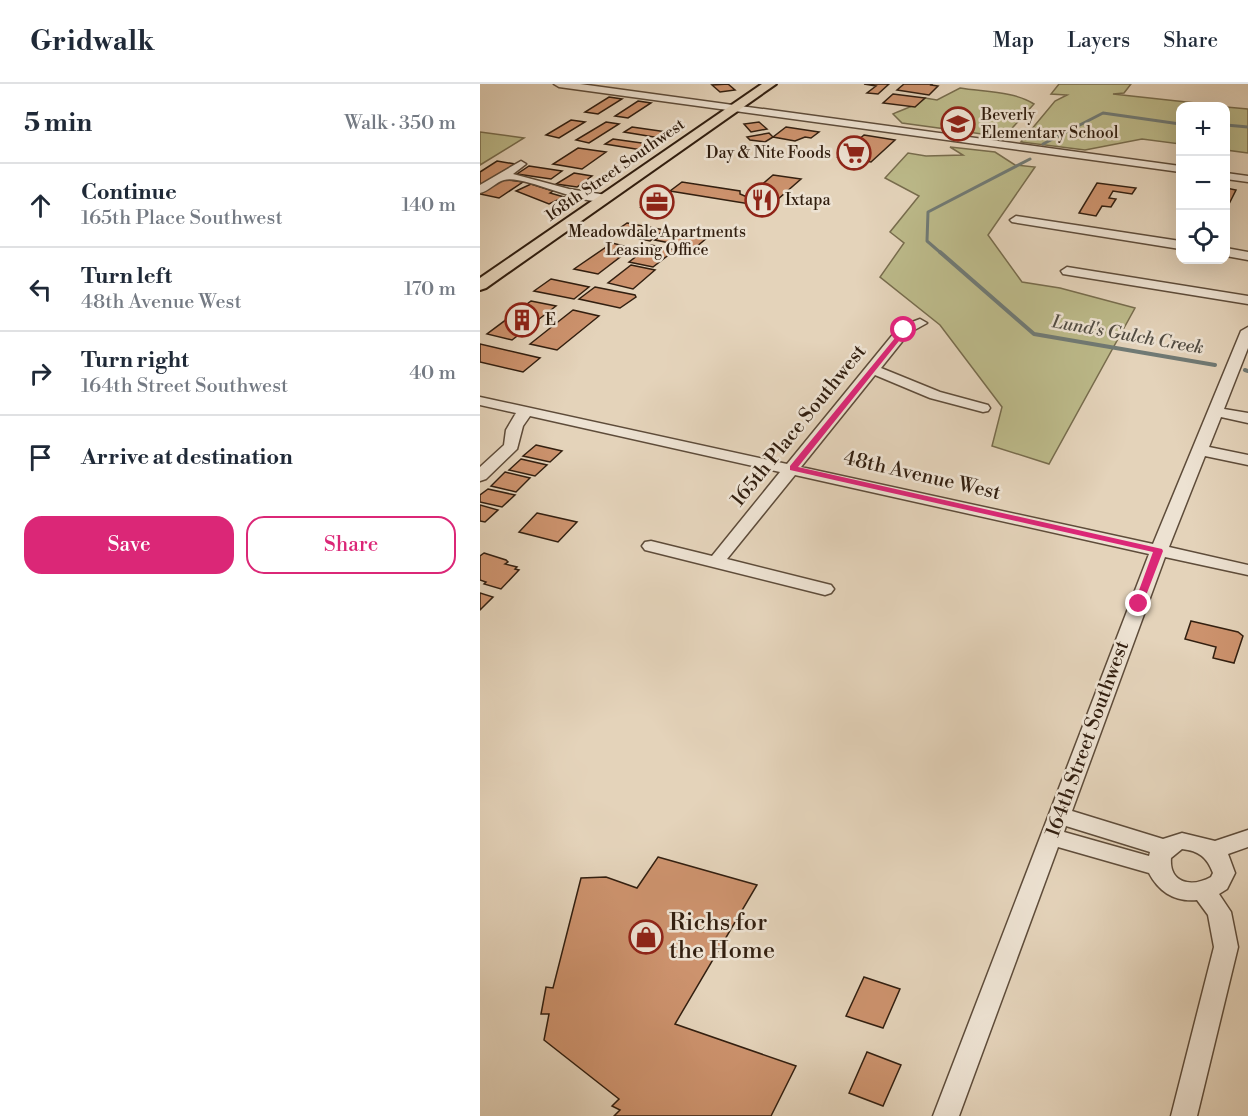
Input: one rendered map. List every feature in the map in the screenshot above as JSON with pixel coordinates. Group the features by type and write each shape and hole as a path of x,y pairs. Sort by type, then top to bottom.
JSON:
{"main road":[{"name":"168th Street Southwest","path":"480,285 770,84"}],"street":[{"path":"559,84 1176,169"},
{"path":"480,190 521,165"},
{"path":"503,176 525,179 567,192 606,198"},
{"path":"1230,177 1248,179"},
{"path":"1016,220 1176,244"},
{"path":"1230,253 1248,256"},
{"path":"1067,271 1248,300"},
{"name":"165th Place Southwest","path":"715,563 904,330 920,323"},
{"name":"164th Street Southwest","path":"946,1116 1159,551 1248,331"},
{"path":"872,369 935,395 983,408"},
{"name":"48th Avenue West","path":"480,401 793,468 1248,570"},
{"path":"480,476 512,446 511,432 527,411"},
{"path":"1215,412 1248,418"},
{"path":"1199,450 1248,460"},
{"path":"651,546 825,589"},
{"path":"1060,816 1161,858"},
{"path":"1052,837 1161,858"},
{"path":"1213,851 1248,838"},
{"path":"1193,842 1213,851 1224,867 1224,875 1221,883 1204,892 1195,893 1167,882 1161,858 1173,843 1193,842"},
{"path":"1184,1116 1226,947 1220,912 1204,892"}],"shaded area":[{"path":"1059,84 1131,84 1124,93 1113,94 1186,102 1176,102 1176,143 1142,139 1085,150 1021,142 1055,101 1067,95 1051,94"},
{"path":"960,88 1008,94 1034,104 1004,137 902,123 893,114 925,98 937,100"},
{"path":"1230,107 1248,109 1248,153 1230,151"},
{"path":"480,132 524,138 480,165"},
{"path":"950,147 995,152 1015,165 1035,167 988,235 1022,282 1060,288 1135,308 1049,464 992,446 1002,407 940,325 880,277 904,243 890,232 919,196 885,178 908,153 926,156 963,155"}],"building":[{"path":"728,84 735,90 720,92 712,85"},
{"path":"864,84 889,84 878,94 867,93 876,86"},
{"path":"904,84 938,86 929,95 897,90"},
{"path":"893,94 925,98 915,107 883,103"},
{"path":"609,97 622,99 598,114 585,112"},
{"path":"638,101 651,103 628,118 615,116"},
{"path":"571,120 585,122 559,138 546,135"},
{"path":"606,122 619,124 589,143 576,140"},
{"path":"759,122 767,129 751,132 744,124"},
{"path":"632,127 674,133 666,139 624,132"},
{"path":"786,127 819,132 811,138 805,137 795,141 773,137"},
{"path":"769,133 773,137 765,142 750,140 747,137"},
{"path":"864,135 895,140 871,162 838,157"},
{"path":"613,139 656,145 648,151 605,144"},
{"path":"578,148 606,152 582,169 553,164"},
{"path":"497,161 515,164 480,185 480,172"},
{"path":"529,166 562,171 551,179 517,174"},
{"path":"574,173 592,176 577,187 556,184"},
{"path":"773,175 801,179 769,207 670,191 682,182 740,191 740,194 747,197 758,197 765,194 765,190 759,187"},
{"path":"504,179 523,182 499,198 480,194"},
{"path":"1097,183 1136,188 1132,194 1113,191 1109,198 1116,199 1111,207 1102,206 1096,216 1079,213"},
{"path":"531,184 564,197 549,204 516,191"},
{"path":"1230,189 1236,190 1230,202"},
{"name":"Meadowdale Apartments Leasing Office","path":"655,195 671,198 656,208 641,207"},
{"path":"627,223 664,230 650,241 613,233"},
{"path":"669,230 708,237 695,248 655,240"},
{"path":"612,243 632,248 598,274 574,269"},
{"path":"651,245 675,250 653,267 629,262"},
{"path":"631,265 655,270 633,289 608,283"},
{"path":"551,279 589,287 574,299 534,291"},
{"path":"595,287 636,297 620,308 579,299"},
{"name":"E","path":"531,301 556,306 512,340 487,334"},
{"path":"573,310 599,316 557,350 530,344"},
{"path":"480,344 540,358 523,372 480,362"},
{"path":"536,445 562,451 550,462 523,456"},
{"path":"521,459 547,465 535,476 509,470"},
{"path":"505,472 530,478 516,492 491,486"},
{"path":"488,489 515,495 502,507 480,502 480,495"},
{"path":"480,505 498,510 485,522 480,521"},
{"path":"537,513 577,522 558,542 519,532"},
{"path":"484,553 506,560 508,562 505,564 517,567 515,569 519,570 501,589 484,584 486,582 480,580 480,556"},
{"path":"480,593 493,597 480,610"},
{"path":"1191,621 1238,632 1243,636 1234,663 1213,658 1216,647 1185,639"},
{"name":"Richs for the Home","path":"658,857 757,885 675,1024 796,1066 771,1116 614,1116 620,1110 612,1106 619,1099 544,1040 549,1014 541,1014 546,987 553,988 581,878 606,877 637,888"},
{"path":"864,977 900,989 883,1028 846,1016"},
{"path":"867,1052 901,1065 883,1106 849,1093"}],"waterway":[{"name":"Lund's Gulch Creek","path":"1043,144 1103,113 1176,123"},
{"name":"Lund's Gulch Creek","path":"1230,125 1248,127"},
{"name":"Lund's Gulch Creek","path":"942,254 927,241 928,212 1030,159"},
{"name":"Lund's Gulch Creek","path":"940,252 1034,334 1215,365"}],"place":[{"name":"Beverly Elementary School","path":"958,124"},
{"name":"Day & Nite Foods","path":"854,153"},
{"name":"Ixtapa","path":"762,200"},
{"name":"Meadowdale Apartments Leasing Office","path":"657,202"},
{"name":"E","path":"522,320"},
{"name":"Richs for the Home","path":"646,937"}],"route":[{"path":"904,330 793,468 1159,551 1139,604"}]}
